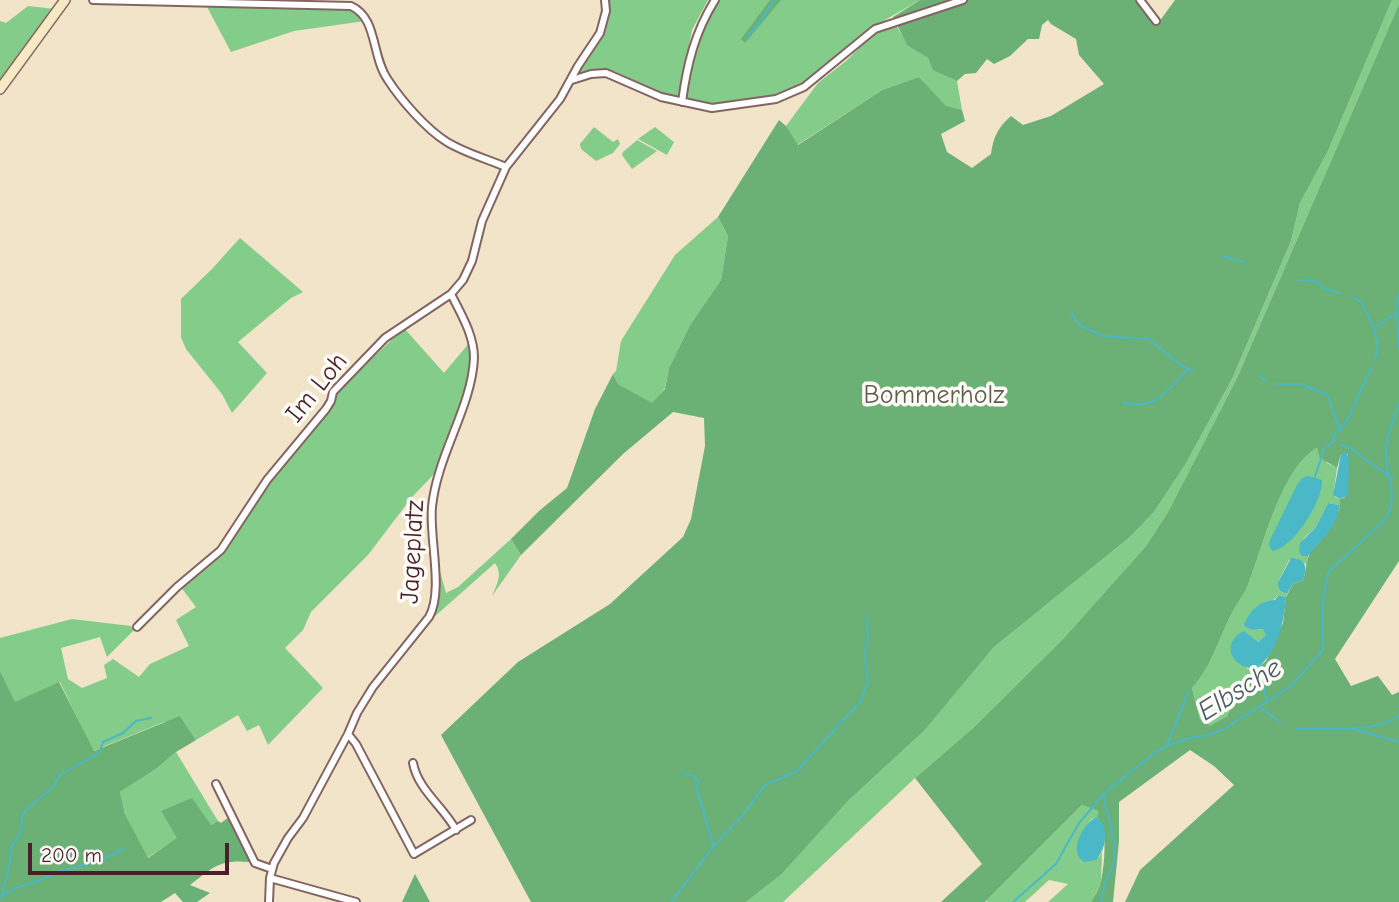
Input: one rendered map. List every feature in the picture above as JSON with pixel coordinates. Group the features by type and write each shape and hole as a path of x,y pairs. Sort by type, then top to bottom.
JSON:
{"main road":[{"path":"0,89 65,0"}],"street":[{"path":"93,0 351,6 362,12 366,18 375,54 387,80 436,134 458,148 506,167"},
{"name":"Im Loh","path":"137,628 177,587 221,550 267,480 326,409 333,393 385,338 451,294 463,280 472,261 482,221 506,167 561,99 578,66 600,33 606,11 605,0"},
{"path":"682,102 695,38 715,0"},
{"path":"572,80 590,74 612,74 661,97 712,108 776,99 804,88 875,29 962,0"},
{"path":"1140,0 1156,21"},
{"name":"Jageplatz","path":"269,902 272,869 288,838 303,818 357,713 429,617 434,605 432,504 440,467 473,375 474,356 470,332 451,294"},
{"path":"348,734 356,744 414,854 471,820"},
{"path":"413,763 418,782 450,818 456,830"},
{"path":"216,784 255,863 272,869"},
{"path":"270,878 356,902"}],"green space":[{"path":"607,0 708,0 692,30 680,94 673,96 656,92 609,70 581,72 581,67 607,19"},
{"path":"717,0 920,0 869,29 800,85 775,98 712,106 684,100 699,36"},
{"path":"770,0 781,0 745,43 741,39"},
{"name":"Bommerholz","path":"920,0 1143,0 1159,22 1175,0 1392,0 1328,151 1300,203 1291,241 1232,379 1185,465 1154,512 1130,537 994,647 925,730 848,801 782,874 746,902 531,902 441,735 518,662 610,604 683,537 691,519 705,446 704,418 673,412 623,454 521,555 511,539 567,488 595,409 613,374 618,384 652,403 665,389 669,368 690,325 721,280 728,236 718,217 779,120 798,145 882,90 919,77 946,106 962,110 965,121 941,134 947,152 972,168 991,154 997,133 1011,116 1023,125 1051,116 1104,84 1079,55 1076,39 1048,20 1042,25 1039,39 1028,39 1010,56 994,64 987,59 976,73 965,74 957,81 933,70 928,58 907,45 893,17"},
{"path":"1392,0 1399,0 1399,4 1237,378 1168,512 1146,546 1063,639 973,728 915,778 783,902 746,902 782,874 848,801 925,730 994,647 1130,537 1154,512 1185,465 1232,379 1291,241 1300,203 1328,151"},
{"path":"1399,4 1399,561 1335,659 1351,686 1378,676 1392,695 1399,692 1399,902 1125,902 1140,870 1234,785 1214,766 1190,750 1119,802 1119,841 1113,902 1091,902 1101,882 1104,838 1101,822 1097,817 1098,811 1082,805 985,902 941,902 982,864 915,778 973,728 1063,639 1146,546 1168,512 1237,378","holes":["1317,448 1320,458 1337,468 1341,454 1348,454 1348,493 1340,499 1332,525 1311,550 1303,580 1293,584 1286,597 1283,623 1266,661 1244,680 1227,716 1210,726 1200,719 1192,688 1210,661 1246,589 1283,490 1293,472 1304,458"]},
{"path":"28,6 55,9 24,48 0,85 0,21 6,23"},
{"path":"207,7 345,7 354,10 365,21 294,31 231,52"},
{"path":"896,25 907,44 928,58 933,69 957,81 962,110 946,107 919,77 882,90 797,145 786,126 818,83 867,40"},
{"path":"594,127 613,142 618,139 620,144 613,153 596,161 581,149 580,144"},
{"path":"655,127 674,142 667,155 638,139"},
{"path":"637,140 657,151 632,169 622,155"},
{"path":"718,217 728,236 721,280 690,325 669,368 665,388 653,404 618,384 613,374 616,371 621,341 675,255"},
{"path":"240,238 303,292 291,298 238,342 267,373 232,413 222,394 186,349 181,337 181,299"},
{"path":"404,328 444,373 470,342 471,373 436,472 412,497 368,555 311,612 303,630 285,648 323,688 268,745 259,725 247,731 238,715 196,740 180,716 174,722 164,722 93,751 60,682 15,703 0,671 0,638 72,619 131,626 134,630 107,657 100,637 61,648 68,679 82,688 107,678 104,665 113,659 139,677 150,664 189,646 176,620 196,607 180,586 221,554 270,480 325,414 338,391"},
{"path":"1317,448 1327,463 1337,468 1334,490 1335,497 1340,499 1340,508 1339,505 1328,503 1316,527 1304,538 1299,552 1301,556 1308,556 1307,569 1306,564 1295,558 1289,560 1277,584 1280,591 1287,594 1286,597 1279,595 1245,627 1252,630 1264,629 1266,635 1258,642 1253,639 1247,669 1258,668 1244,680 1227,716 1210,727 1200,719 1192,688 1210,661 1246,589 1283,490 1304,458"},
{"path":"435,536 439,568 446,593 458,587 511,539 521,555 492,596 499,576 495,563 434,617 437,599"},
{"path":"0,671 15,702 59,682 94,751 180,716 196,740 120,792 125,814 148,858 177,838 161,811 192,798 211,825 218,821 221,823 229,817 250,862 224,863 205,873 190,885 210,893 197,902 183,902 175,893 161,902 0,902"},
{"path":"176,752 218,821 211,825 161,811 178,838 147,858 125,814 120,792 156,769"},
{"path":"1082,805 1098,811 1097,817 1089,822 1081,835 1077,854 1099,857 1102,852 1101,883 1091,902 1048,902 1068,884 1049,880 1025,902 986,901"},
{"path":"415,874 430,902 402,902"}],"water":[{"path":"1345,451 1349,457 1348,493 1340,499 1333,495 1341,454"},
{"path":"1308,476 1322,480 1318,500 1305,523 1289,542 1272,551 1270,540 1297,485 1302,478"},
{"path":"1328,503 1339,505 1337,518 1308,556 1301,556 1300,543 1316,527"},
{"path":"1291,558 1303,562 1305,572 1303,580 1293,584 1287,594 1280,591 1277,584"},
{"path":"1279,595 1286,597 1284,617 1271,653 1258,668 1241,665 1232,655 1232,642 1244,631 1258,642 1266,635 1263,629 1252,630 1244,624 1256,607 1275,600"},
{"path":"1097,817 1104,827 1104,844 1096,860 1084,862 1077,854 1077,843 1085,827"}],"waterway":[{"path":"746,38 774,0"},
{"path":"1222,256 1244,262"},
{"path":"1299,280 1315,281 1325,289 1339,293"},
{"name":"Elbsche","path":"1399,293 1396,304 1399,348"},
{"path":"1353,297 1362,303 1373,326"},
{"path":"1071,312 1078,324 1102,336 1149,339 1180,365 1193,371"},
{"name":"Elbsche","path":"1375,360 1378,347 1374,328 1396,313"},
{"name":"Elbsche","path":"1315,477 1324,449 1334,441 1333,436 1346,422 1371,369"},
{"path":"1123,402 1133,405 1151,402 1166,392 1187,370"},
{"path":"1260,377 1266,380"},
{"path":"1277,384 1302,384 1328,396 1340,430"},
{"name":"Elbsche","path":"1101,902 1114,864 1115,844 1103,794 1156,752 1171,744 1224,729 1291,686 1323,650 1323,599 1328,572 1387,518 1392,499 1386,447 1399,404"},
{"path":"1341,445 1350,448 1393,479"},
{"path":"671,902 765,785 796,772 860,702 868,680 865,655 868,633 866,616"},
{"path":"1260,672 1267,702"},
{"path":"1167,745 1189,691"},
{"path":"1261,708 1280,722"},
{"path":"1296,729 1364,727 1389,722 1399,716"},
{"path":"1,896 9,868 11,848 21,831 23,813 53,787 60,775 99,753 103,742 123,733 136,721 151,718"},
{"path":"1356,730 1399,742"},
{"path":"682,773 694,776 699,782 696,786 713,845"},
{"path":"1013,902 1056,864 1079,823 1103,795"},
{"path":"0,897 60,871 102,860 123,849"}]}
